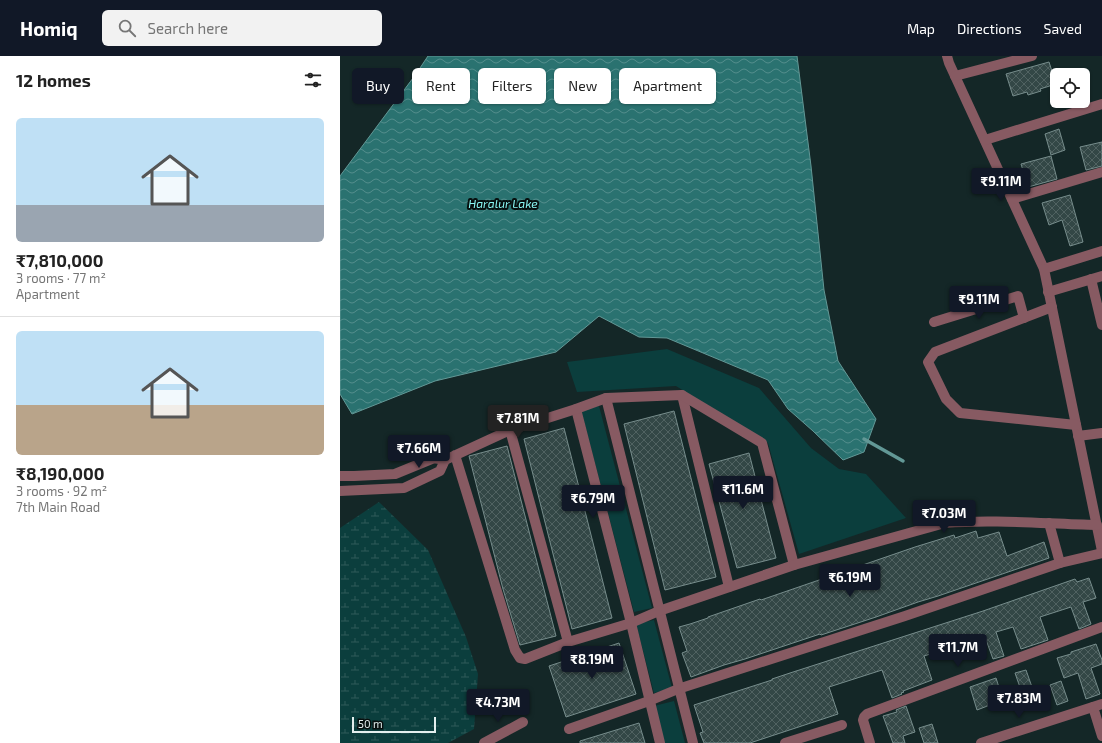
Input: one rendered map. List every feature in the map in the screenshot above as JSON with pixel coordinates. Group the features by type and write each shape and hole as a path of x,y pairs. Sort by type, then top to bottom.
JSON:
{"street":[{"path":"569,729 649,701 678,689 905,616 1060,563 1102,552 1044,269 947,56"},
{"path":"955,76 1032,56"},
{"path":"985,140 1102,104"},
{"path":"1012,199 1102,172"},
{"path":"1044,269 1102,251"},
{"path":"1048,292 1102,276"},
{"path":"1091,279 1102,325"},
{"path":"934,322 1018,296 1024,318"},
{"path":"1052,307 935,352 928,362 946,399 960,413 1076,425"},
{"path":"682,395 729,587"},
{"path":"340,476 395,474 434,458 445,460 510,430 606,398 682,395 762,443 794,565"},
{"path":"606,398 692,743"},
{"path":"576,409 660,743"},
{"path":"510,430 568,642"},
{"path":"1078,436 1102,433"},
{"path":"455,455 515,650 520,658 525,659 568,642 631,623 658,611 794,565 945,523 1049,523 1097,525"},
{"path":"340,491 404,488 440,472 445,460"},
{"path":"1049,523 1060,563"},
{"path":"870,743 863,720 867,714 1102,627"},
{"path":"980,743 1098,705 1102,736"},
{"path":"484,743 522,722"},
{"path":"785,743 842,725"}],"green space":[{"path":"667,349 759,388 811,448 839,469 866,474 906,518 799,554 768,443 676,386 577,392 567,362"},
{"path":"599,406 652,608 634,612 581,410"},
{"path":"379,502 428,550 466,637 478,674 474,729 448,743 340,743 340,528"},
{"path":"654,620 672,688 654,693 636,624"},
{"path":"674,701 685,743 664,743 654,706"}],"water":[{"name":"Haralur Lake","path":"428,56 797,56 811,166 824,290 838,361 876,419 864,452 843,460 788,409 768,380 667,338 639,337 599,316 556,352 435,381 352,414 340,394 340,176 394,104 404,104 404,90 412,79 412,104 470,104 470,68 420,68"}],"building":[{"path":"1049,62 1051,68 1050,86 1040,89 1041,91 1028,95 1027,92 1013,96 1006,74"},
{"path":"1059,129 1065,150 1051,155 1045,134"},
{"path":"1102,142 1102,166 1086,170 1080,147"},
{"path":"1051,156 1057,179 1028,187 1021,164"},
{"path":"1070,195 1083,242 1070,246 1062,220 1049,225 1042,203"},
{"path":"674,411 716,577 665,590 624,424"},
{"path":"564,428 612,618 572,629 524,439"},
{"path":"507,446 556,636 520,645 503,589 469,456"},
{"path":"749,453 776,558 737,568 709,464"},
{"path":"976,531 978,538 999,532 1007,556 1044,542 1049,558 876,617 724,665 691,677 682,653 687,651 679,627 915,547 954,535 955,538"},
{"path":"1089,578 1096,598 1083,602 1091,624 1079,629 1071,607 1040,617 1048,640 1021,649 1013,627 996,632 1004,656 993,659 985,637 924,656 932,680 903,691 904,692 901,693 902,694 892,698 882,670 829,687 838,714 750,743 704,743 700,733 703,732 694,705 983,611 1075,579 1077,582"},
{"path":"619,643 636,694 566,717 549,666"},
{"path":"1096,644 1102,664 1091,668 1100,694 1086,699 1078,673 1064,678 1057,658"},
{"path":"1026,670 1033,690 1022,693 1015,673"},
{"path":"996,678 1003,700 977,710 970,687"},
{"path":"1061,681 1068,701 1057,705 1050,685"},
{"path":"906,706 915,732 903,736 905,743 893,743 883,716 897,712 896,710"},
{"path":"639,723 645,743 580,743 580,741"},
{"path":"932,724 938,743 924,743 919,728"}],"waterway":[{"path":"864,439 903,461"}]}
